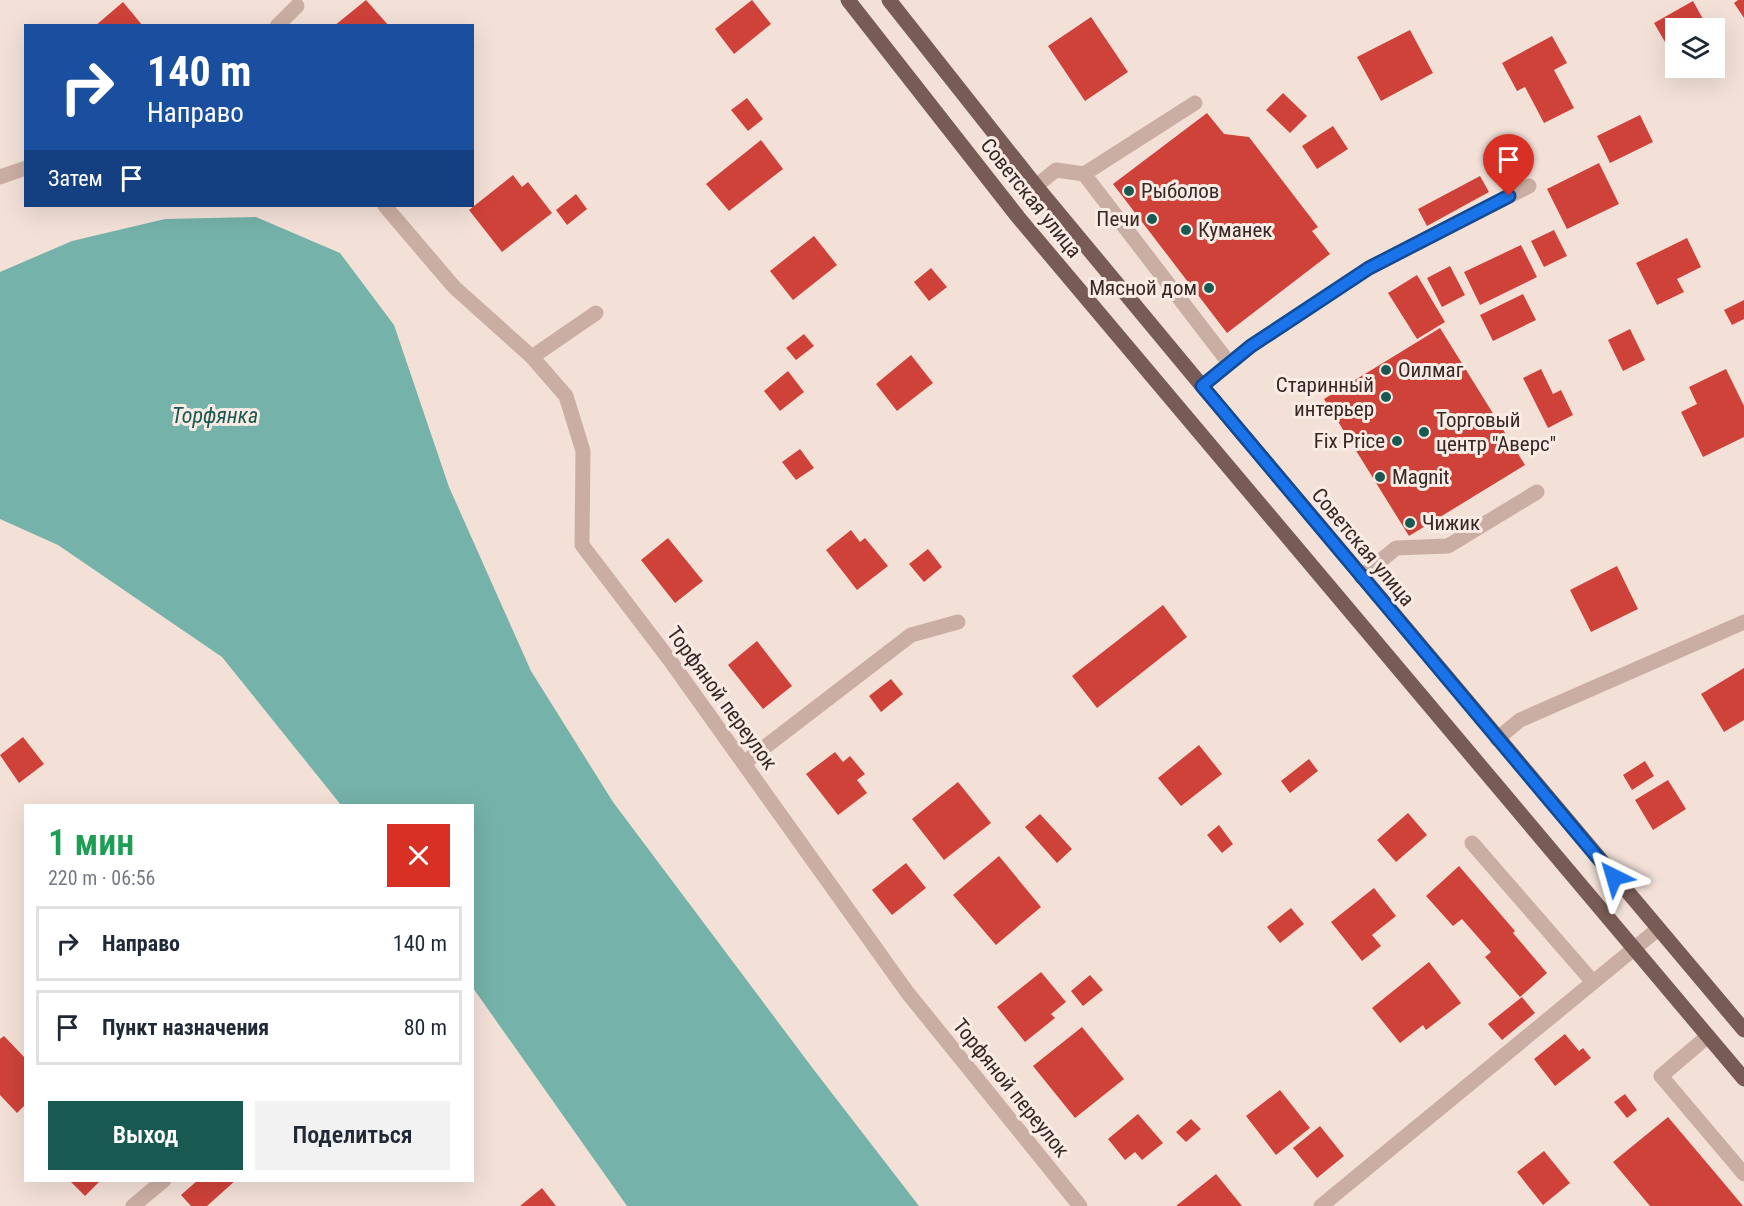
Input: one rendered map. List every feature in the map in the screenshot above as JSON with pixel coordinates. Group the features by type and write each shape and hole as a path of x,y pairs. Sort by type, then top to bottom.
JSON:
{"main road":[{"name":"Советская улица","path":"848,0 1018,217 1744,1078"},
{"name":"Советская улица","path":"889,0 1036,186 1361,578 1744,1030"}],"street":[{"path":"279,24 297,6"},
{"path":"1036,186 1056,170 1084,174 1195,103"},
{"path":"0,177 24,169"},
{"path":"1084,174 1229,363"},
{"path":"1202,386 1251,346 1369,268 1529,186"},
{"name":"Торфяной переулок","path":"386,207 454,287 532,357 566,396 583,451 582,545 744,763 907,992 1080,1206"},
{"path":"532,357 596,313"},
{"path":"1361,578 1396,548 1448,546 1537,492"},
{"path":"744,763 911,635 958,622"},
{"path":"1497,739 1520,720 1744,622"},
{"path":"1472,843 1593,982"},
{"path":"1321,1206 1658,929"},
{"path":"1708,1036 1661,1076 1744,1174"},
{"path":"133,1206 162,1182"}],"water":[{"name":"Торфянка","path":"256,217 340,253 394,325 449,487 531,671 613,802 919,1206 627,1206 474,989 474,804 340,804 222,657 58,545 0,519 0,272 72,241 165,219"}],"building":[{"path":"366,0 387,24 336,24"},
{"path":"752,0 771,24 734,54 715,29"},
{"path":"1744,0 1744,18 1734,3"},
{"path":"1693,1 1702,18 1665,18 1665,42 1654,23"},
{"path":"123,2 141,24 97,24"},
{"path":"1091,17 1128,72 1085,101 1048,46"},
{"path":"1410,30 1433,73 1381,101 1357,57"},
{"path":"1552,36 1567,63 1554,70 1574,108 1544,123 1525,87 1517,91 1502,63"},
{"path":"1283,93 1307,116 1290,133 1266,110"},
{"path":"747,98 763,119 748,131 731,110"},
{"path":"1207,113 1224,134 1249,137 1318,227 1312,231 1330,254 1227,333 1113,184"},
{"path":"1640,115 1653,142 1610,163 1597,136"},
{"path":"1333,126 1348,149 1317,169 1302,146"},
{"path":"761,140 783,169 729,211 706,184"},
{"path":"1599,163 1619,204 1567,229 1547,189"},
{"path":"513,175 522,187 528,182 552,213 502,252 469,210"},
{"path":"1480,176 1489,192 1427,226 1418,209"},
{"path":"576,194 587,209 567,225 556,210"},
{"path":"1554,230 1567,256 1544,267 1531,241"},
{"path":"814,236 837,265 793,300 770,271"},
{"path":"1687,238 1701,267 1677,279 1684,292 1657,305 1636,263"},
{"path":"1521,245 1537,277 1480,305 1464,272"},
{"path":"1450,266 1465,295 1442,307 1427,278"},
{"path":"931,268 947,287 929,301 914,282"},
{"path":"1417,275 1445,322 1417,339 1388,293"},
{"path":"1523,294 1536,320 1493,341 1480,315"},
{"path":"1744,300 1744,319 1732,325 1724,310"},
{"name":"Торговый центр \"Аверс\"","path":"1440,328 1525,465 1409,536 1324,399"},
{"path":"1630,329 1645,360 1623,371 1608,340"},
{"path":"804,334 814,346 796,360 786,348"},
{"path":"911,355 933,383 897,411 876,384"},
{"path":"1541,369 1553,394 1561,390 1573,415 1548,428 1523,378"},
{"path":"1726,369 1744,406 1744,437 1703,457 1681,412 1697,404 1689,387"},
{"path":"788,371 804,392 780,411 764,391"},
{"path":"800,449 814,468 796,480 782,462"},
{"path":"851,530 860,542 865,538 888,566 857,590 826,550"},
{"path":"668,538 703,581 675,603 641,560"},
{"path":"928,549 942,567 924,582 909,564"},
{"path":"1617,566 1638,609 1591,632 1570,590"},
{"path":"1163,605 1187,637 1097,708 1072,676"},
{"path":"757,641 792,686 763,709 728,665"},
{"path":"1744,668 1744,720 1724,732 1701,694"},
{"path":"891,679 903,694 881,712 869,696"},
{"path":"23,737 44,764 19,783 0,755"},
{"path":"1199,745 1222,774 1181,806 1158,778"},
{"path":"835,752 843,762 850,756 865,774 857,780 867,793 838,815 806,774"},
{"path":"1309,759 1318,771 1290,793 1281,781"},
{"path":"1645,761 1654,776 1632,790 1623,775"},
{"path":"1668,780 1686,809 1653,830 1635,800"},
{"path":"958,782 991,823 944,860 912,819"},
{"path":"1408,813 1427,835 1396,862 1377,840"},
{"path":"1040,814 1072,849 1057,863 1025,827"},
{"path":"1219,825 1233,844 1222,853 1207,835"},
{"path":"999,856 1041,907 996,945 953,895"},
{"path":"906,863 926,888 892,915 872,890"},
{"path":"1459,866 1515,931 1513,933 1547,973 1520,997 1485,957 1491,952 1462,919 1453,926 1426,896"},
{"path":"1374,888 1396,916 1372,935 1381,946 1362,961 1331,922"},
{"path":"1291,908 1304,924 1280,943 1267,927"},
{"path":"1429,962 1461,1003 1426,1030 1423,1025 1400,1043 1372,1008"},
{"path":"1041,972 1066,1002 1051,1014 1055,1018 1025,1042 997,1007"},
{"path":"1090,975 1103,990 1083,1006 1071,991"},
{"path":"1522,997 1535,1013 1502,1040 1488,1024"},
{"path":"1082,1027 1124,1079 1075,1118 1033,1066"},
{"path":"1565,1034 1579,1051 1583,1048 1591,1058 1555,1086 1534,1059"},
{"path":"4,1036 24,1057 24,1106 17,1113 0,1095 0,1039"},
{"path":"1280,1090 1310,1128 1276,1155 1246,1116"},
{"path":"1625,1094 1637,1110 1627,1118 1614,1102"},
{"path":"1138,1114 1163,1143 1142,1160 1135,1152 1125,1160 1108,1139"},
{"path":"1668,1117 1743,1206 1650,1206 1613,1162"},
{"path":"1191,1119 1201,1129 1186,1142 1176,1132"},
{"path":"1320,1126 1344,1156 1317,1178 1293,1148"},
{"path":"1544,1151 1570,1183 1543,1205 1517,1172"},
{"path":"1216,1174 1242,1206 1176,1206"},
{"path":"71,1182 99,1182 85,1196"},
{"path":"196,1182 234,1182 207,1206 191,1206 181,1195"},
{"path":"542,1188 556,1206 520,1206"}],"place":[{"name":"Рыболов","path":"1129,191"},
{"name":"Печи","path":"1152,219"},
{"name":"Куманек","path":"1186,230"},
{"name":"Мясной дом","path":"1209,288"},
{"name":"Оилмаг","path":"1386,370"},
{"name":"Старинный интерьер","path":"1386,397"},
{"name":"Торговый центр \"Аверс\"","path":"1424,432"},
{"name":"Fix Price","path":"1397,441"},
{"name":"Magnit","path":"1380,477"},
{"name":"Чижик","path":"1410,523"}],"route":[{"path":"1509,196 1369,268 1251,346 1202,386 1614,877"}]}
